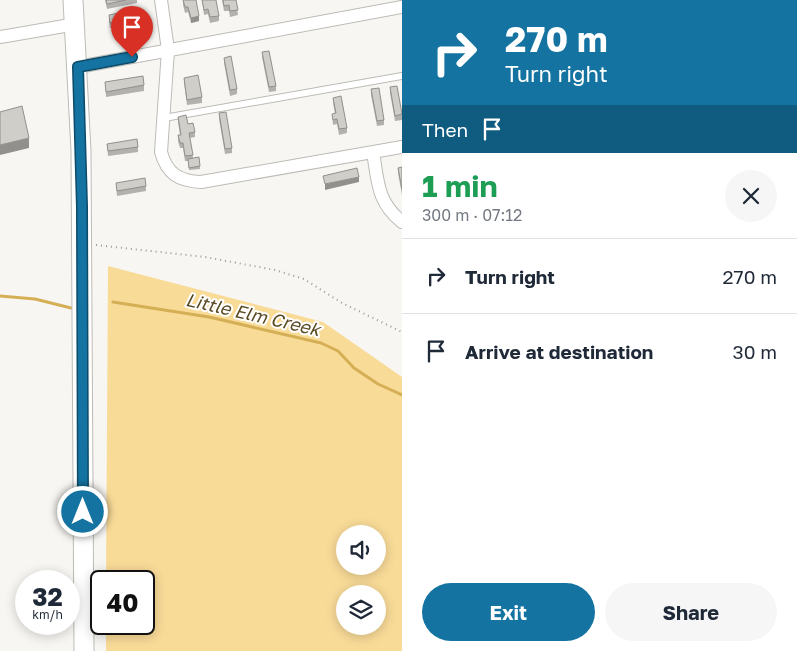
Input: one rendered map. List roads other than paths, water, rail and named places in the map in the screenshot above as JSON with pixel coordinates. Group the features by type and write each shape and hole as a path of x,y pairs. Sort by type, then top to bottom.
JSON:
{"street":[{"path":"74,0 78,67 82,244 84,651"},
{"path":"160,0 168,50 161,152 165,167 174,176 186,181 201,182 402,147"},
{"path":"78,67 402,7"},
{"path":"0,37 76,24"},
{"path":"373,152 380,193 389,212 402,222"}],"lane":[{"path":"164,118 402,76"}],"waterway":[{"name":"Little Elm Creek","path":"0,296 35,299 71,308"},
{"name":"Little Elm Creek","path":"113,302 209,317 321,343 338,351 354,368 378,384 402,395"}]}
